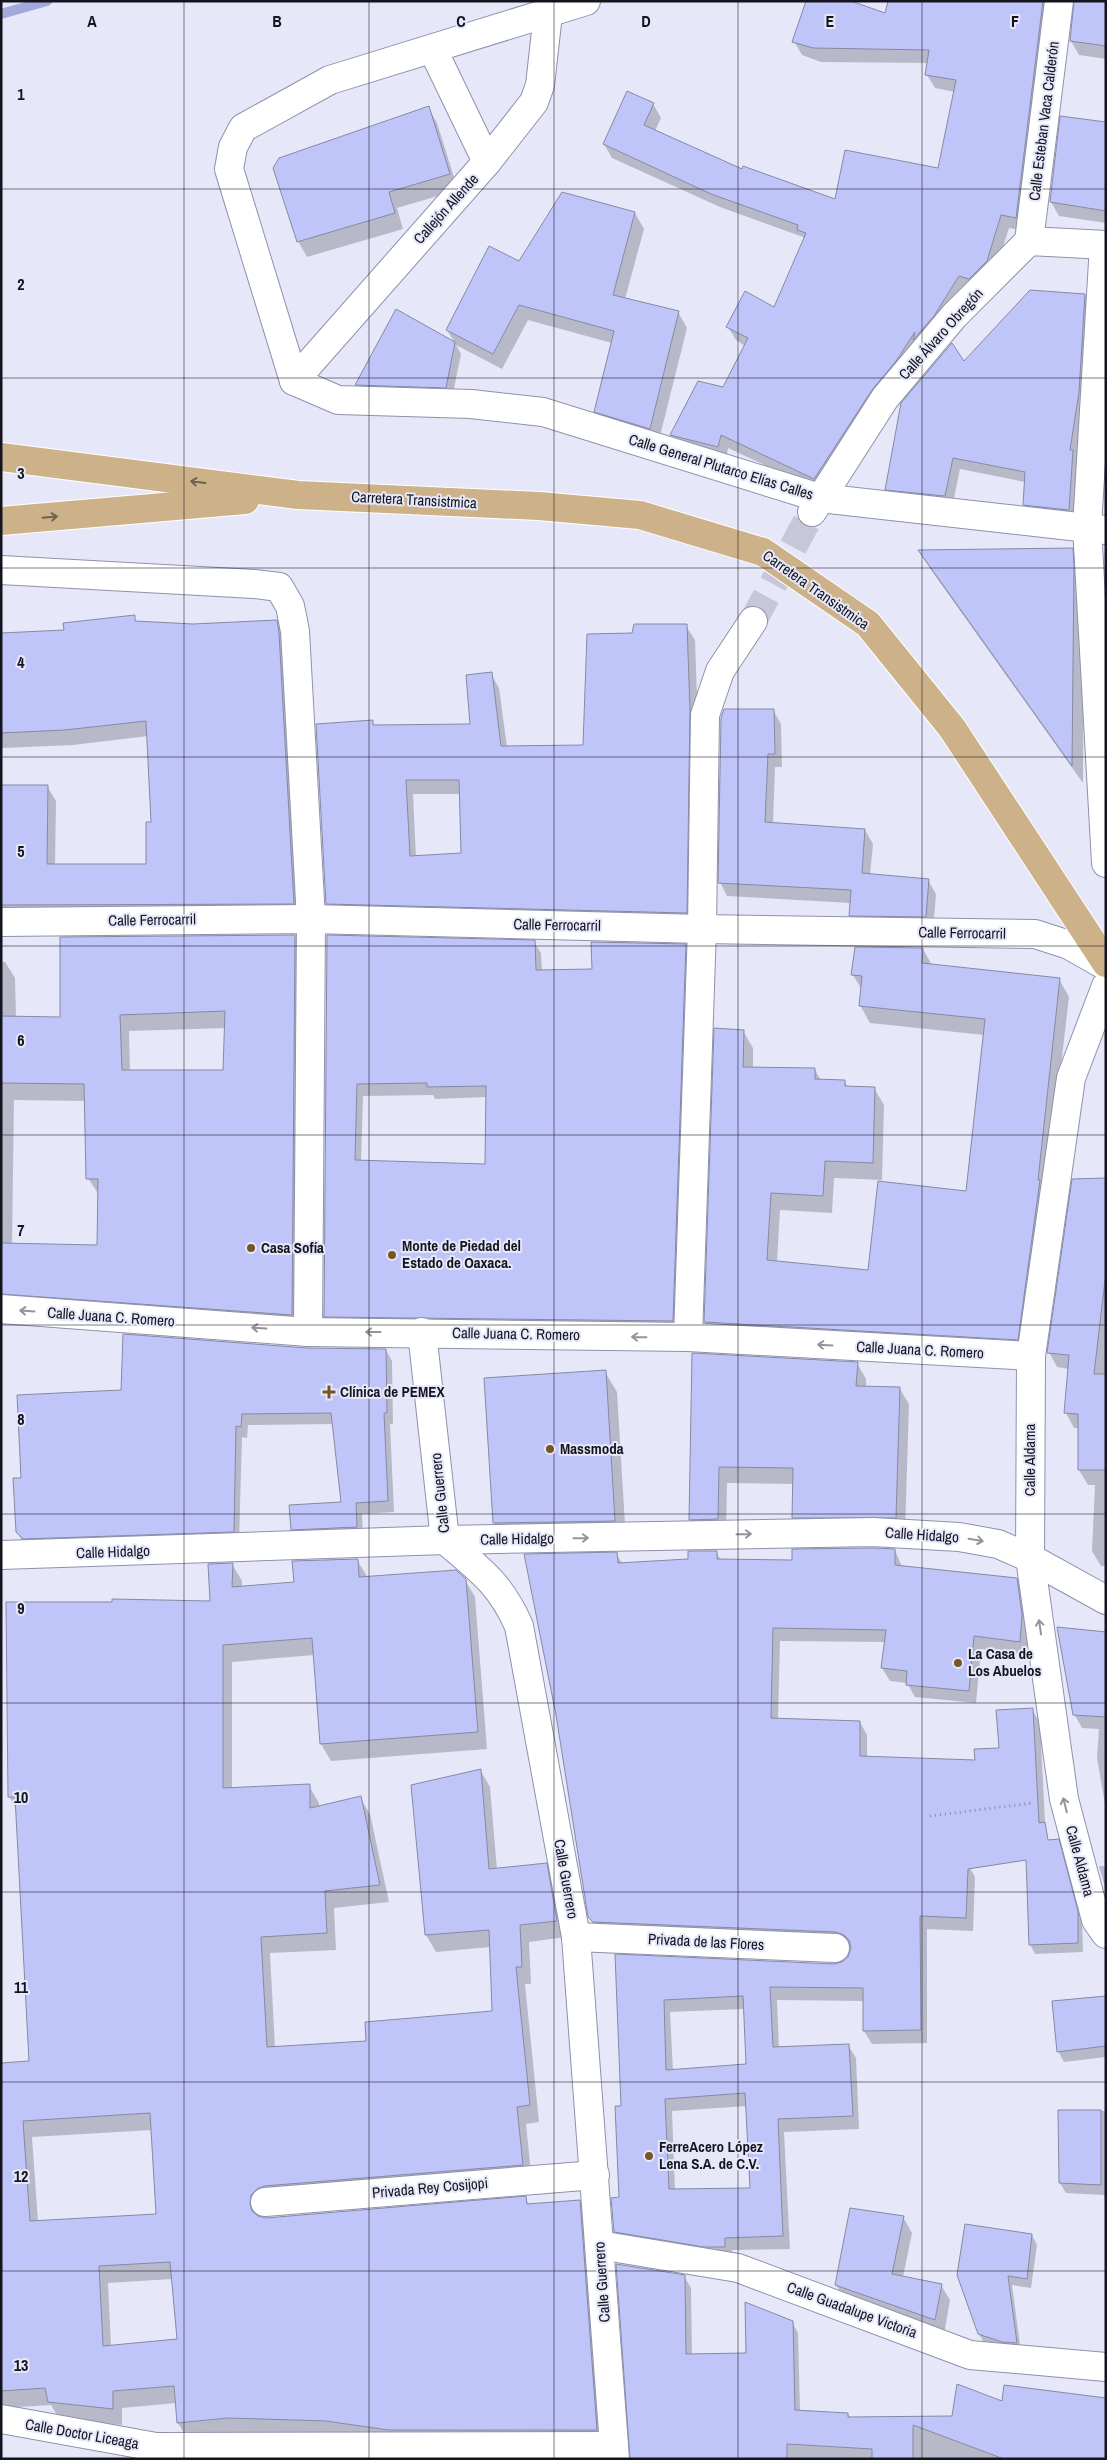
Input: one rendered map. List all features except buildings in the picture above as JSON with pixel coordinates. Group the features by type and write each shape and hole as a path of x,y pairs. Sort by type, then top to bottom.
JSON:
{"main road":[{"name":"Carretera Transistmica","path":"1,457 298,495 539,506 640,515 763,552 868,624 952,728 1058,887 1106,964"},
{"name":"Carretera Transistmica","path":"1,521 298,495"}],"street":[{"path":"294,381 229,169 233,146 242,128 330,80 586,1"},
{"name":"Calle Esteban Vaca Calderón","path":"1029,241 1060,1"},
{"name":"Callejón Allende","path":"294,381 487,162 534,102 540,85 548,14"},
{"path":"432,50 487,162"},
{"path":"1029,241 1105,245 1096,528 1106,863"},
{"name":"Calle Álvaro Obregón","path":"816,505 885,398 954,316 1029,241"},
{"name":"Calle General Plutarco Elías Calles","path":"294,381 338,400 471,404 543,412 816,505 1096,528"},
{"path":"1,570 244,583 279,587 290,606 295,631 310,919 308,1332"},
{"path":"688,1338 702,929 705,715 720,671 753,621"},
{"name":"Calle Ferrocarril","path":"1,922 310,919 702,929 1035,934 1069,945 1106,964"},
{"name":"Calle Aldama","path":"1106,986 1071,1078 1030,1356 1030,1558 1064,1799 1096,1920 1106,1934"},
{"name":"Calle Juana C. Romero","path":"1,1309 308,1332 422,1332 688,1338 1030,1356"},
{"name":"Calle Guerrero","path":"422,1332 445,1540 490,1578 508,1602 519,1626 576,1937 614,2452"},
{"name":"Calle Hidalgo","path":"1,1555 445,1540 873,1532 959,1538 998,1544 1030,1558 1106,1600"},
{"name":"Privada de las Flores","path":"576,1937 835,1948"},
{"name":"Privada Rey Cosijopi","path":"265,2202 595,2175"},
{"name":"Calle Guadalupe Victoria","path":"599,2245 738,2268 970,2355 1106,2367"},
{"name":"Calle Doctor Liceaga","path":"1,2419 156,2447 614,2452"}],"path":[{"path":"930,1816 1064,1799"}],"waterway":[{"path":"1,14 47,1"}],"tunnel":[{"path":"753,621 812,512"}],"place":[{"name":"Casa Sofía","path":"251,1248"},
{"name":"Monte de Piedad del Estado de Oaxaca.","path":"392,1255"},
{"name":"Clínica de PEMEX","path":"329,1392"},
{"name":"Massmoda","path":"550,1449"},
{"name":"La Casa de Los Abuelos","path":"958,1663"},
{"name":"FerreAcero López Lena S.A. de C.V.","path":"649,2156"}]}
